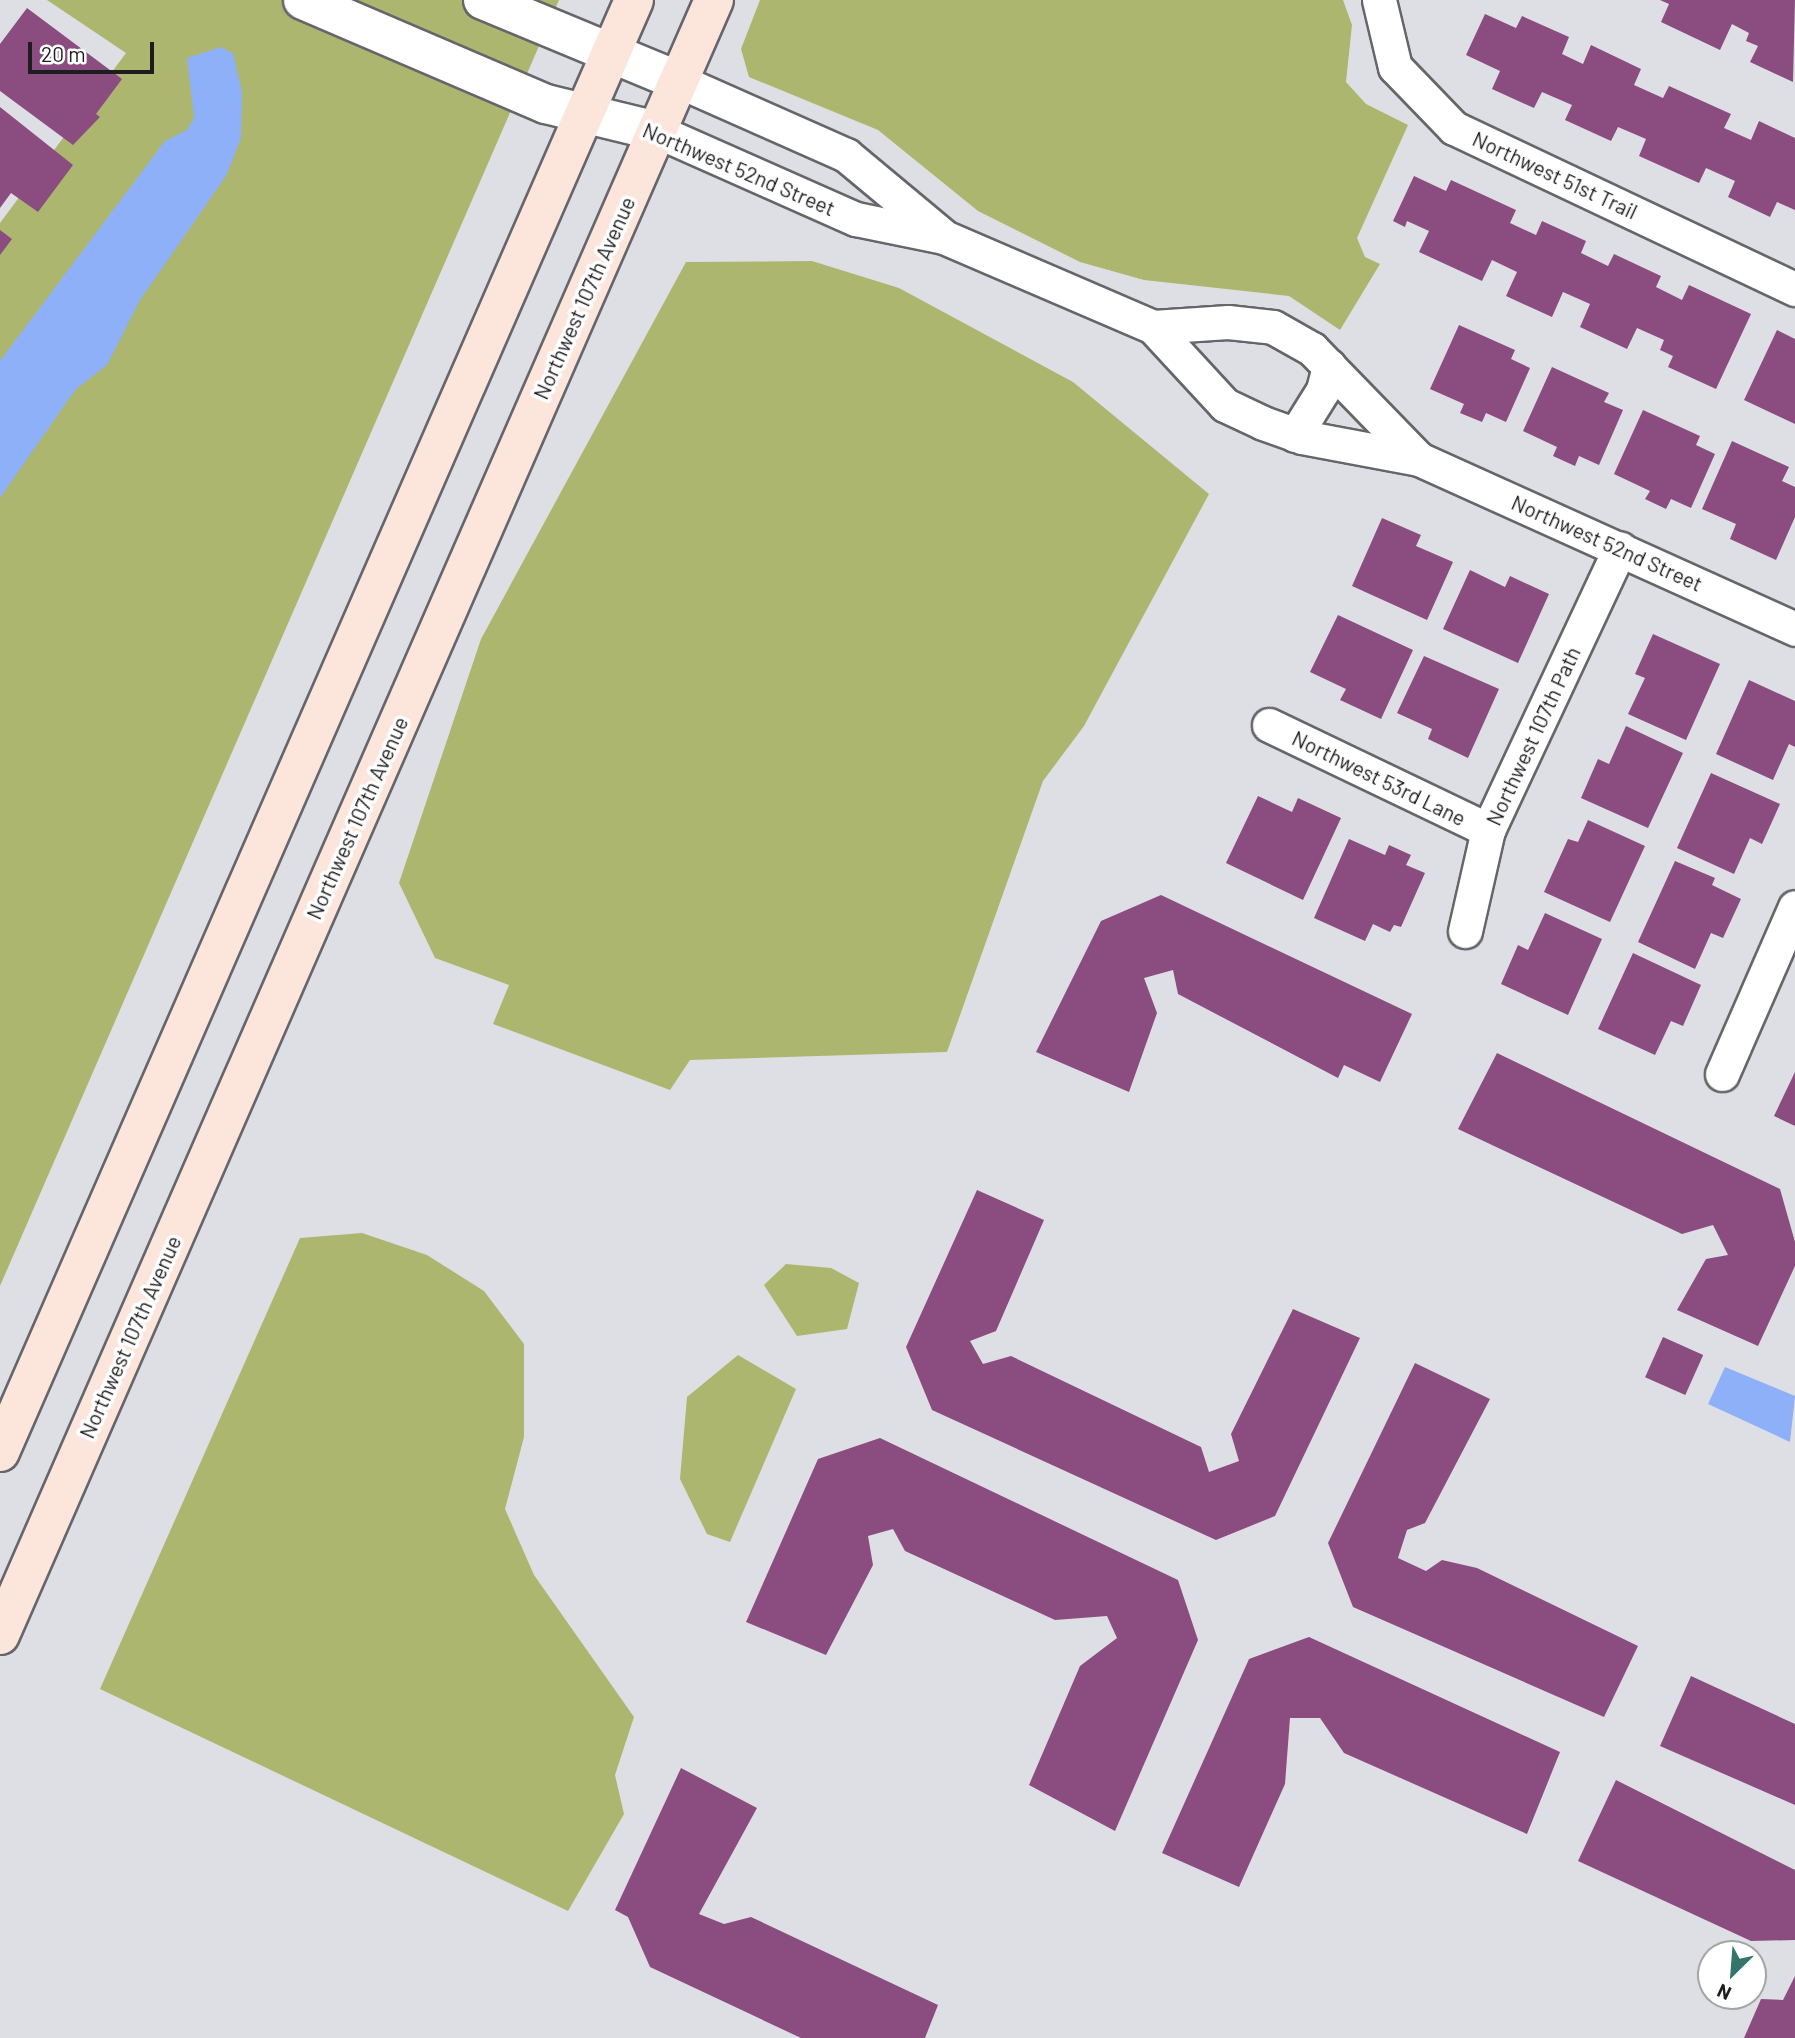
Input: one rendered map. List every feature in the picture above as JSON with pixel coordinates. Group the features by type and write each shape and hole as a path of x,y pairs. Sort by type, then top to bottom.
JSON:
{"main road":[{"path":"0,1452 634,0"},
{"name":"Northwest 107th Avenue","path":"0,1635 714,0"}],"street":[{"name":"Northwest 52nd Street","path":"303,0 546,104 657,131 856,219 944,237 1153,327 1224,405 1295,435 1419,459 1795,629"},
{"name":"Northwest 52nd Street","path":"482,0 610,55 679,81 846,155 944,237"},
{"name":"Northwest 51st Trail","path":"1379,0 1395,67 1454,128 1795,289"},
{"name":"Northwest 52nd Street","path":"1153,327 1228,322 1273,327 1312,349 1419,459"},
{"path":"1295,435 1323,390 1329,366"},
{"name":"Northwest 107th Path","path":"1465,931 1488,830 1620,548"},
{"name":"Northwest 53rd Lane","path":"1269,725 1488,830"},
{"path":"1722,1074 1785,960 1795,907"}],"green space":[{"path":"47,0 559,0 0,1286 0,223 126,53"},
{"path":"760,0 1343,0 1352,25 1346,82 1366,104 1408,125 1357,238 1365,257 1380,264 1340,330 1289,296 1144,280 1080,262 978,211 878,130 749,77 741,49"},
{"path":"812,261 899,288 1073,382 1209,494 1084,726 1043,781 947,1052 690,1060 670,1090 493,1024 509,985 435,958 399,883 481,639 686,262"},
{"path":"362,1233 427,1255 484,1291 524,1344 524,1437 505,1509 534,1575 634,1717 615,1775 624,1814 568,1911 100,1689 300,1238"},
{"path":"786,1264 831,1268 859,1283 847,1329 797,1336 764,1285"},
{"path":"738,1355 796,1389 730,1542 707,1534 680,1479 687,1397"}],"water":[{"path":"221,47 233,53 242,92 241,138 226,176 140,300 107,365 75,390 0,498 0,361 165,141 187,130 194,118 187,58"},
{"path":"1725,1367 1795,1396 1790,1442 1708,1404"}],"building":[{"path":"1660,0 1795,0 1793,82 1750,62 1758,46 1746,41 1749,33 1732,24 1720,50 1661,22 1669,4"},
{"path":"27,8 122,79 96,114 100,117 73,145 0,91 0,44"},
{"path":"1485,14 1516,28 1522,16 1569,37 1562,54 1583,64 1591,45 1641,69 1634,85 1663,98 1669,86 1731,114 1724,128 1751,140 1759,121 1795,138 1795,210 1777,202 1770,217 1728,197 1735,181 1706,168 1699,183 1639,156 1646,139 1618,127 1611,141 1565,120 1572,105 1542,92 1534,108 1492,89 1500,71 1466,55"},
{"path":"0,107 73,165 38,212 11,193 0,208"},
{"path":"1414,176 1446,191 1451,180 1516,210 1510,223 1536,235 1542,221 1586,241 1581,253 1608,266 1614,254 1661,276 1656,287 1682,300 1689,285 1751,314 1716,389 1668,367 1673,356 1660,350 1664,340 1637,328 1627,349 1580,327 1590,304 1563,292 1552,317 1506,296 1517,272 1492,260 1482,281 1419,252 1429,231 1407,221 1405,227 1393,221"},
{"path":"0,230 12,239 0,255"},
{"path":"1459,325 1515,350 1511,359 1530,368 1506,422 1486,413 1482,422 1460,413 1464,404 1430,389"},
{"path":"1777,330 1795,339 1795,424 1744,400"},
{"path":"1552,367 1609,393 1604,402 1623,410 1599,465 1579,456 1575,466 1553,456 1557,447 1523,431"},
{"path":"1643,410 1700,436 1696,445 1715,454 1691,508 1671,499 1666,509 1645,499 1650,491 1614,474"},
{"path":"1732,441 1789,467 1782,481 1795,487 1795,517 1776,560 1730,539 1736,524 1702,509"},
{"path":"1382,518 1421,535 1416,546 1453,562 1427,620 1352,586"},
{"path":"1470,570 1505,587 1510,576 1549,594 1518,663 1443,629"},
{"path":"1338,615 1413,650 1381,719 1340,700 1346,689 1310,672"},
{"path":"1653,634 1720,664 1686,740 1628,714 1645,678 1635,674"},
{"path":"1424,656 1499,689 1468,758 1428,739 1432,729 1397,713"},
{"path":"1749,680 1795,701 1795,747 1789,744 1773,780 1716,754"},
{"path":"1626,726 1683,753 1648,828 1581,798 1598,759 1609,764"},
{"path":"1711,773 1780,804 1762,844 1750,838 1734,874 1677,848"},
{"path":"1258,796 1292,812 1298,798 1341,818 1303,900 1226,863"},
{"path":"1588,820 1645,846 1610,922 1544,892 1568,839 1578,842"},
{"path":"1349,839 1385,855 1389,845 1411,855 1406,865 1425,873 1401,927 1394,925 1390,932 1373,924 1365,941 1314,918"},
{"path":"1675,861 1715,878 1712,885 1741,899 1723,938 1711,933 1695,969 1638,942"},
{"path":"1161,895 1412,1014 1380,1082 1344,1065 1338,1078 1178,994 1173,970 1144,978 1157,1013 1129,1092 1036,1052 1101,921"},
{"path":"1545,913 1602,939 1568,1015 1501,984 1518,945 1528,950"},
{"path":"1633,953 1701,985 1683,1026 1671,1021 1655,1055 1598,1029"},
{"path":"1497,1053 1780,1189 1795,1242 1795,1266 1758,1346 1677,1310 1706,1259 1728,1255 1713,1225 1682,1234 1458,1129"},
{"path":"1795,1072 1795,1126 1774,1116"},
{"path":"977,1190 1044,1220 996,1331 970,1341 983,1364 1011,1356 1201,1447 1209,1472 1239,1461 1231,1434 1293,1309 1360,1338 1275,1516 1216,1540 932,1410 906,1347"},
{"path":"1663,1337 1703,1355 1685,1395 1645,1377"},
{"path":"1415,1363 1490,1399 1425,1523 1407,1530 1398,1558 1426,1571 1442,1560 1477,1568 1638,1646 1604,1717 1353,1607 1328,1543"},
{"path":"880,1438 1178,1580 1198,1640 1115,1831 1029,1785 1080,1666 1117,1638 1107,1616 1055,1620 905,1551 893,1529 868,1536 873,1565 826,1655 746,1622 818,1459"},
{"path":"1309,1637 1560,1752 1527,1834 1344,1753 1320,1718 1290,1718 1285,1784 1239,1887 1162,1853 1249,1659"},
{"path":"1691,1676 1795,1724 1795,1805 1660,1746"},
{"path":"681,1768 757,1808 699,1914 724,1924 751,1917 938,2005 925,2038 801,2038 650,1967 628,1917 615,1910"},
{"path":"1616,1780 1795,1870 1795,1940 1749,1940 1578,1861"},
{"path":"1795,1976 1795,2038 1744,2038 1756,2010 1767,2010 1767,1999 1783,2000"}]}
